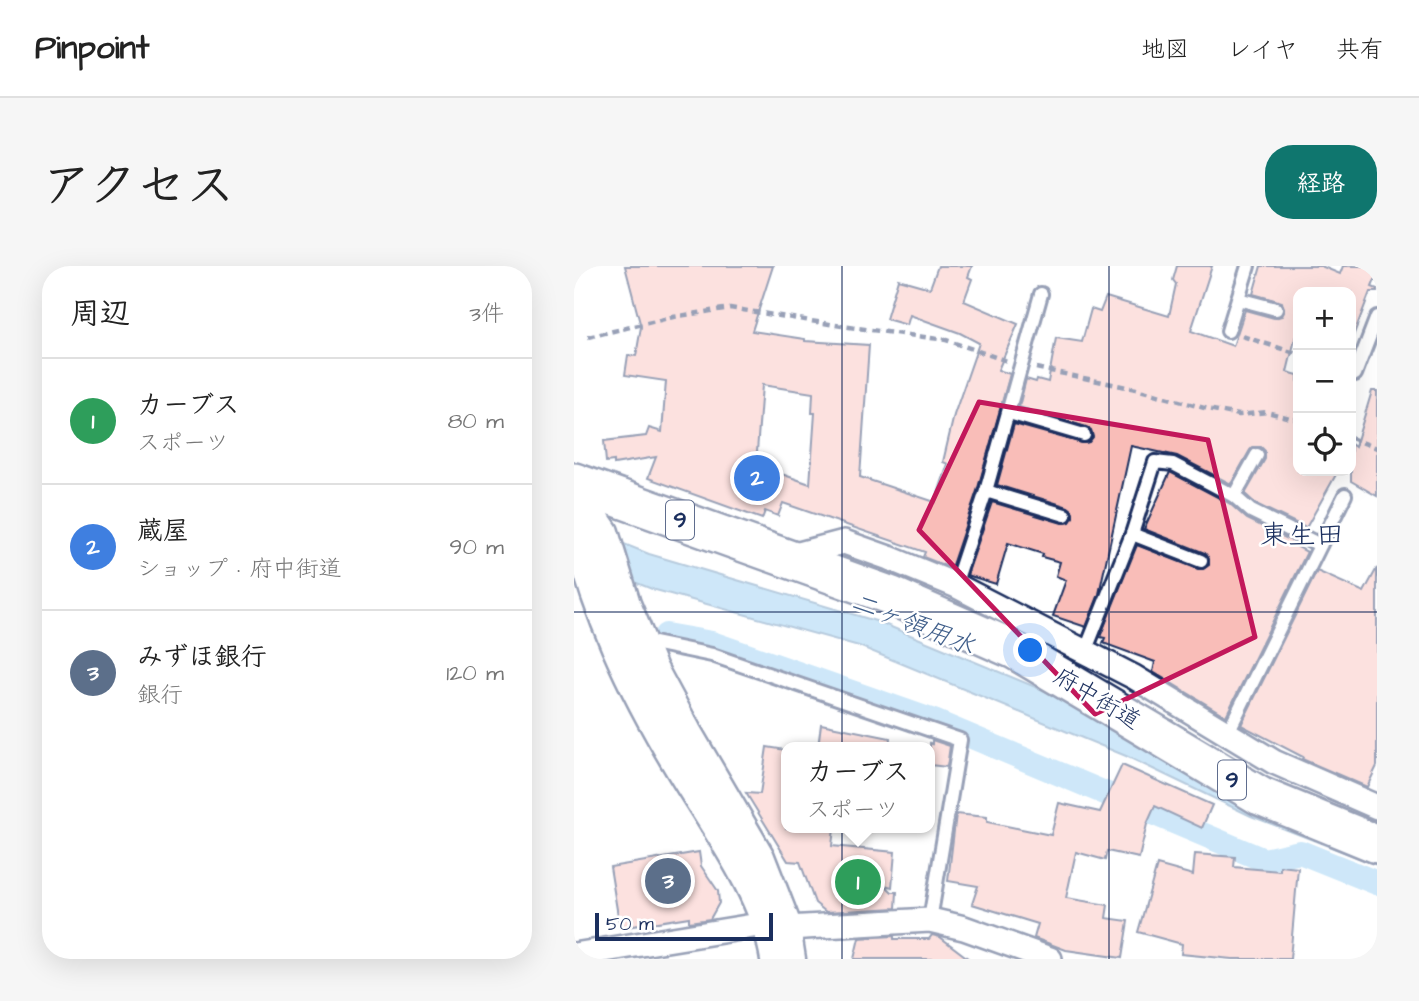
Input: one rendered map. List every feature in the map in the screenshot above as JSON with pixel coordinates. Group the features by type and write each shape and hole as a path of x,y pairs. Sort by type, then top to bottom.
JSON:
{"main road":[{"name":"府中街道","path":"574,482 892,596 1015,650 1260,796 1377,844"}],"street":[{"path":"574,488 604,531 640,640 687,732 760,857 774,889 775,959"},
{"path":"574,516 597,599 628,673 663,741 776,926 791,959"},
{"path":"787,557 844,542 955,585 1134,677 1274,762 1377,807"},
{"path":"574,956 776,926 930,920 1050,959"}],"lane":[{"path":"1228,331 1248,266"},
{"path":"955,585 986,491 1041,295"},
{"path":"1238,299 1276,309"},
{"path":"1356,371 1377,317"},
{"path":"1009,413 1084,435"},
{"path":"1234,496 1257,455"},
{"path":"1085,652 1132,534 1155,462 1173,464 1234,496 1251,512 1320,545"},
{"path":"986,491 1065,515"},
{"path":"1227,734 1345,495"},
{"path":"1132,534 1201,561"},
{"path":"640,640 712,655 960,740 930,920"}],"path":[{"path":"588,337 673,317 730,308 946,340 1021,366 1136,388 1208,409 1239,415 1267,412 1293,419"},
{"path":"1228,331 1293,352"},
{"path":"1356,440 1377,448"}],"highlighted area":[{"path":"979,402 1208,440 1255,637 1095,714 919,530"}],"water":[{"path":"574,524 649,554 879,622 1377,829 1377,865 1251,816 1126,756 859,646 652,589 574,558"}],"building":[{"path":"625,266 773,266 752,331 805,341 869,345 860,477 935,502 948,464 943,462 954,415 979,343 960,333 910,315 907,325 886,319 898,279 930,288 938,266 972,266 968,277 972,279 964,301 1018,324 998,370 1010,374 978,488 951,568 923,557 925,552 783,503 778,516 765,511 762,519 648,478 656,457 614,464 614,461 606,462 604,441 646,436 649,428 662,432 666,381 625,375 628,355 636,356 641,327","holes":["762,385 813,393 812,413 815,413 810,484 756,465"]},
{"path":"1177,266 1212,266 1191,331 1233,346 1245,310 1274,318 1282,316 1284,312 1282,302 1253,294 1261,266 1321,266 1340,274 1343,266 1377,266 1372,287 1377,289 1377,292 1370,292 1356,329 1356,287 1293,287 1293,347 1287,372 1293,374 1293,476 1335,476 1306,528 1256,504 1245,494 1265,459 1265,451 1261,447 1253,447 1250,450 1231,484 1177,456 1131,446 1099,594 1086,627 1053,616 1066,580 1056,576 1060,562 1042,557 1043,554 1008,543 996,584 967,575 992,502 1062,523 1070,522 1073,517 1072,510 1068,507 997,485 1014,424 1082,443 1089,442 1093,437 1091,430 1086,427 1019,407 1026,379 1048,382 1056,338 1082,342 1091,309 1100,312 1106,297 1169,316 1176,284 1173,280"},
{"path":"1372,391 1377,391 1377,496 1351,481 1351,476 1356,476 1356,444"},
{"path":"1170,472 1229,503 1247,519 1298,544 1296,546 1307,552 1226,716 1153,672 1155,662 1103,643 1105,638 1100,637 1137,545 1198,569 1209,565 1205,553 1144,529"},
{"path":"1377,568 1377,766 1367,787 1302,759 1303,757 1241,725 1317,571 1364,592"},
{"path":"821,724 890,738 890,742 819,742"},
{"path":"932,740 950,746 947,767 935,766 935,742"},
{"path":"767,747 781,749 781,833 833,833 832,846 895,852 892,887 885,885 892,892 897,892 896,908 826,912 815,903 800,862 788,861 746,793 760,794"},
{"path":"1122,765 1212,805 1202,828 1155,806 1147,824 1139,858 1107,851 1105,860 1076,852 1066,898 1108,905 1106,918 1128,921 1122,958 1066,950 1034,938 1038,924 972,904 978,886 948,881 956,814 987,817 987,822 1051,835 1059,803 1100,812"},
{"path":"699,852 701,866 718,891 719,903 710,919 689,922 689,917 620,928 610,867"},
{"path":"1195,854 1235,857 1234,867 1280,871 1280,866 1298,868 1290,959 1232,959 1181,954 1182,944 1138,932 1157,865 1193,875"},
{"path":"932,935 940,937 969,959 854,959 859,938 894,936 894,939 929,939"}],"waterway":[{"path":"666,635 712,643 934,721 1264,860 1300,852 1377,883"}],"place":[{"name":"蔵屋","path":"757,478"},
{"name":"みずほ銀行","path":"668,881"},
{"name":"カーブス","path":"858,882"}],"district":[{"name":"東生田","path":"1302,535"}],"water label":[{"name":"二ヶ領用水","path":"913,624"}]}
